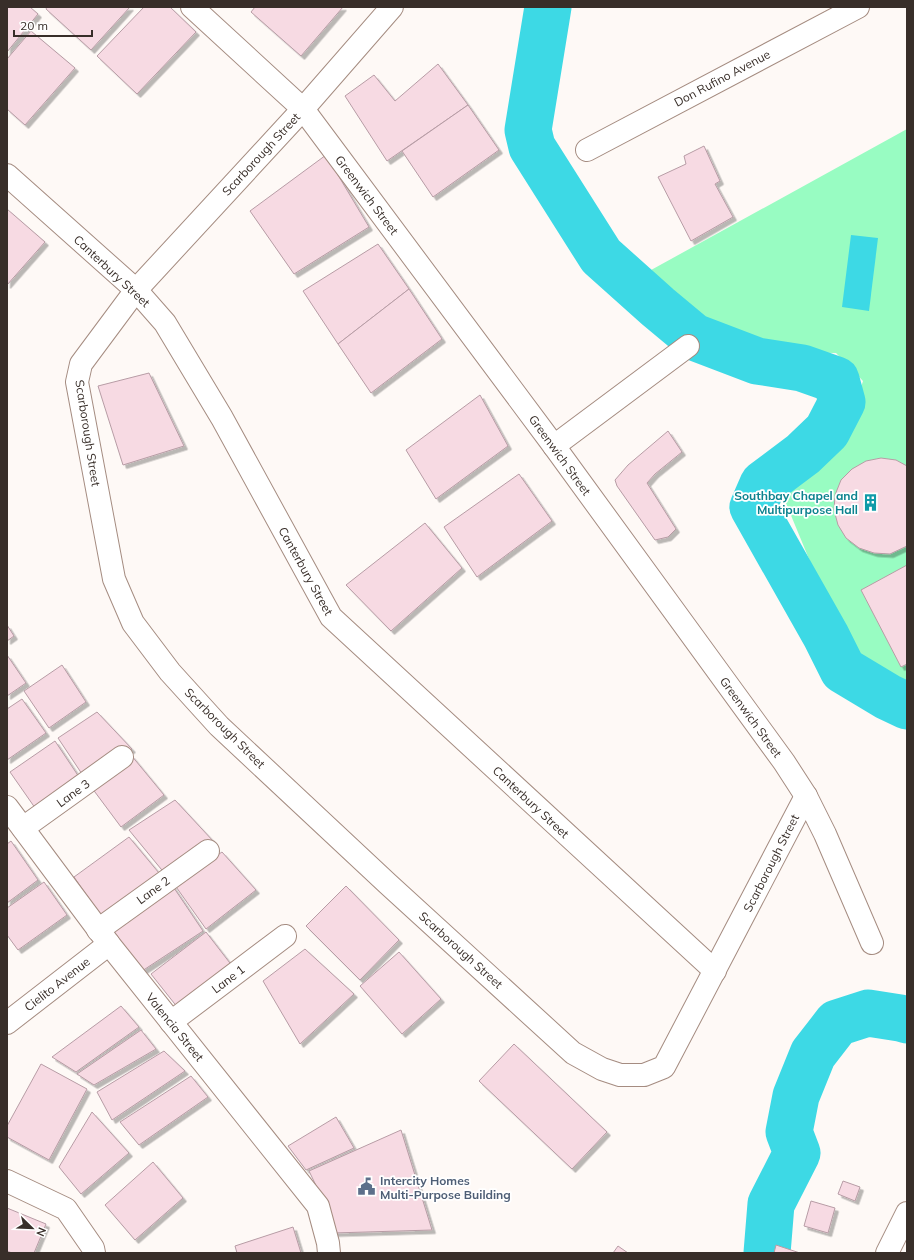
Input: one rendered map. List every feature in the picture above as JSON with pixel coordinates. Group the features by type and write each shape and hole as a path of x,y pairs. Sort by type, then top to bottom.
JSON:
{"street":[{"name":"Greenwich Street","path":"192,7 303,109 554,446 784,762 806,796 825,834 872,943"},
{"name":"Scarborough Street","path":"392,7 303,109 136,290 81,364 78,382 114,579 134,623 170,672 219,726 388,884 573,1053 602,1070 620,1075 644,1075 664,1067 806,796"},
{"name":"Don Rufino Avenue","path":"587,150 858,7"},
{"name":"Canterbury Street","path":"7,176 136,290 165,323 222,418 331,617 715,971"},
{"path":"554,446 688,346"},
{"name":"Lane 3","path":"23,828 122,757"},
{"name":"Valencia Street","path":"7,807 103,937 318,1206 328,1243 328,1253"},
{"name":"Lane 2","path":"103,937 208,851"},
{"name":"Lane 1","path":"171,1022 285,936"},
{"name":"Cielito Avenue","path":"7,1023 103,937"},
{"path":"7,1181 66,1210 93,1248 94,1253"},
{"path":"888,1253 907,1213"}],"green space":[{"path":"907,129 907,693 854,668 783,496 829,452 851,419 863,381 836,353 758,352 693,312 642,275"}],"water":[{"path":"851,235 878,238 869,311 842,307"}],"building":[{"path":"7,7 30,7 38,14 7,52"},
{"path":"47,7 130,7 91,50 46,9"},
{"path":"144,7 170,7 196,32 137,94 97,56"},
{"path":"255,7 343,7 301,56 251,12"},
{"path":"31,31 75,68 25,125 7,109 7,59"},
{"path":"438,64 468,105 387,161 345,96 374,75 395,101"},
{"path":"468,105 499,150 433,197 402,151"},
{"path":"704,146 720,181 715,184 733,217 691,241 658,177 686,164 684,156"},
{"path":"326,155 369,227 294,274 250,211"},
{"path":"7,209 45,242 7,285"},
{"path":"378,244 409,289 338,344 303,291"},
{"path":"409,289 442,339 371,393 338,344"},
{"path":"149,373 184,446 123,465 98,386"},
{"path":"480,395 508,446 436,499 406,450"},
{"path":"668,431 682,452 655,474 647,483 676,529 668,537 655,540 617,486 615,480 628,465"},
{"name":"Southbay Chapel and Multipurpose Hall","path":"881,458 896,460 907,466 907,546 890,554 874,553 859,548 846,538 838,525 834,510 835,495 841,480 852,469 866,461"},
{"path":"519,474 552,521 477,577 444,527"},
{"path":"425,523 462,568 391,631 346,585"},
{"path":"907,565 907,664 901,667 861,590"},
{"path":"7,625 14,636 7,641"},
{"path":"7,655 26,683 7,696"},
{"path":"62,665 86,702 49,728 24,691"},
{"path":"22,699 46,733 7,760 7,709"},
{"path":"97,712 132,749 86,780 58,738"},
{"path":"55,741 83,783 40,815 10,772"},
{"path":"131,755 164,795 121,827 89,784"},
{"path":"175,800 214,842 166,875 129,830"},
{"path":"129,837 164,879 104,920 74,877"},
{"path":"11,841 38,880 7,903 7,844"},
{"path":"222,852 256,890 206,929 174,884"},
{"path":"44,882 67,915 18,950 7,935 7,908"},
{"path":"172,885 203,931 139,973 110,927"},
{"path":"346,886 399,940 360,980 306,926"},
{"path":"206,932 233,967 178,1008 151,974"},
{"path":"305,949 354,994 300,1044 263,981"},
{"path":"399,952 441,999 402,1034 360,986"},
{"path":"121,1006 139,1027 76,1072 52,1057"},
{"path":"141,1030 156,1049 94,1085 77,1074"},
{"path":"514,1044 607,1132 572,1169 479,1081"},
{"path":"164,1051 185,1071 112,1120 97,1092"},
{"path":"41,1064 87,1089 49,1160 7,1137 7,1126"},
{"path":"191,1076 208,1097 139,1145 120,1122"},
{"path":"92,1112 129,1153 81,1194 59,1167"},
{"path":"336,1117 354,1148 306,1170 288,1146"},
{"name":"Intercity Homes Multi-Purpose Building","path":"401,1130 432,1230 333,1233 324,1202 309,1171"},
{"path":"153,1162 183,1198 135,1240 105,1205"},
{"path":"843,1181 860,1187 855,1201 838,1194"},
{"path":"811,1201 835,1208 828,1233 804,1226"},
{"path":"7,1208 46,1224 34,1253 12,1253 7,1251"},
{"path":"293,1227 301,1253 237,1253 235,1246"},
{"path":"776,1245 800,1253 774,1253"},
{"path":"618,1246 628,1253 613,1253"}],"waterway":[{"path":"548,7 528,130 532,147 601,256 694,337 757,361 802,368 836,380 842,402 827,431 803,454 763,484 753,507 826,636 843,670 888,697 907,706"},
{"path":"767,1253 771,1204 797,1153 789,1132 796,1096 813,1054 837,1023 868,1013 907,1020"}],"place":[{"name":"Southbay Chapel and Multipurpose Hall","path":"871,502"},
{"name":"Intercity Homes Multi-Purpose Building","path":"367,1187"}]}
